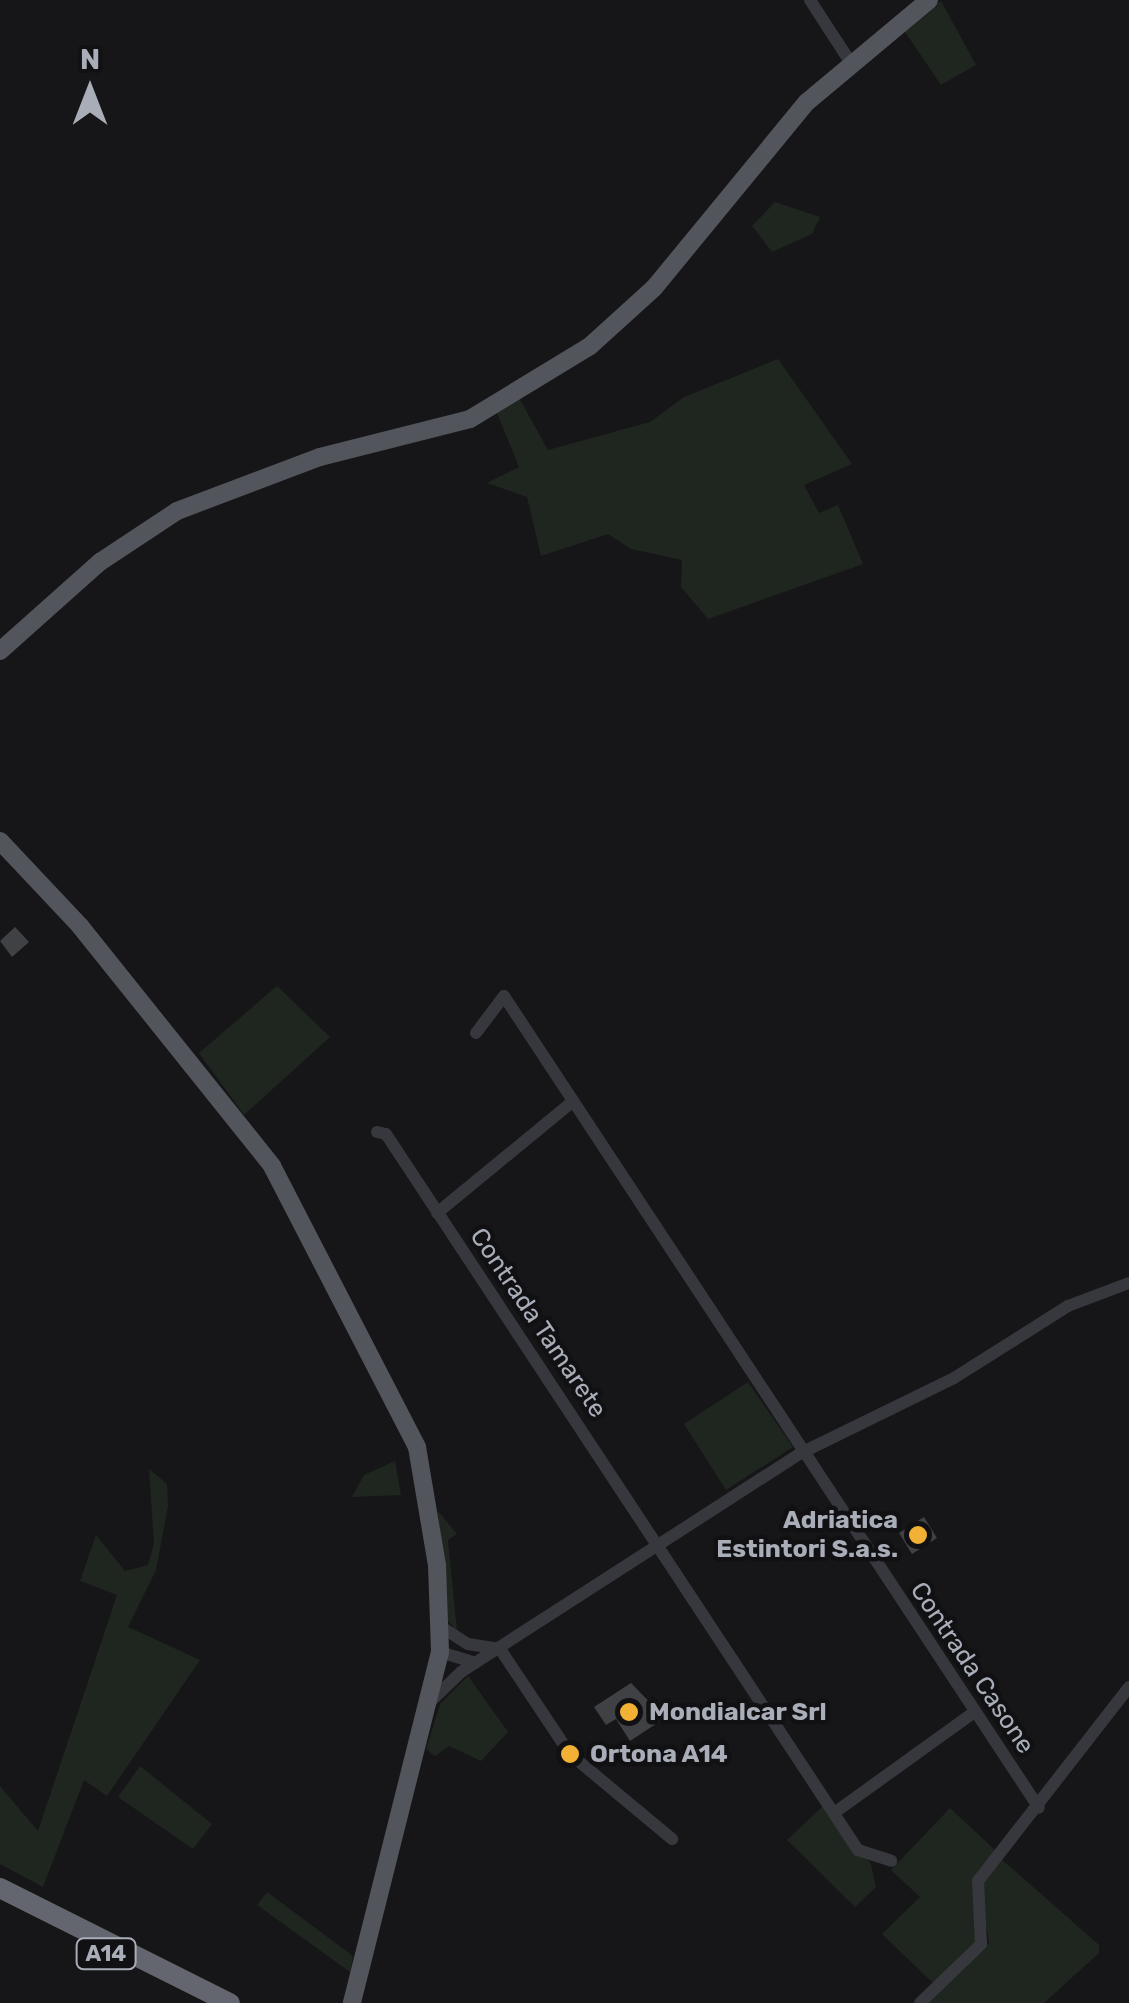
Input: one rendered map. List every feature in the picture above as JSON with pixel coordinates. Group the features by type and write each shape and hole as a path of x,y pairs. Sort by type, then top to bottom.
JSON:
{"highway":[{"name":"A14","path":"0,1888 230,2003"},
{"name":"A14","path":"0,1903 200,2003"}],"main road":[{"path":"0,652 100,562 176,512 320,457 470,419 590,346 654,288 754,157 849,60 930,0"},
{"path":"0,841 146,1006 294,1204 417,1448 440,1652 352,2003"}],"street":[{"path":"810,0 849,60"},
{"name":"Contrada Casone","path":"476,1033 504,996 1038,1808"},
{"path":"437,1213 572,1102"},
{"name":"Contrada Tamarete","path":"377,1132 386,1134 660,1544 858,1850 891,1862"},
{"path":"429,1704 475,1663 803,1452 954,1378 1068,1306 1129,1283"},
{"path":"440,1626 468,1644 500,1649 570,1754 672,1838"},
{"path":"440,1652 468,1644"},
{"path":"440,1652 475,1663"},
{"path":"920,2003 981,1944 978,1881 1129,1687"},
{"path":"834,1814 973,1713"}],"shaded area":[{"path":"941,1 976,65 941,85 901,26"},
{"path":"775,202 820,217 812,234 772,252 752,226"},
{"path":"778,359 852,464 804,485 819,513 838,505 863,564 708,619 681,587 682,560 631,549 608,534 541,556 527,497 487,483 519,467 495,408 518,396 548,450 650,422 684,397"},
{"path":"277,986 330,1037 244,1115 199,1053"},
{"path":"748,1382 793,1447 726,1490 684,1424"},
{"path":"395,1461 401,1495 352,1497 364,1475"},
{"path":"149,1469 167,1484 168,1506 156,1570 128,1627 200,1660 107,1796 84,1780 43,1887 0,1864 0,1786 38,1831 117,1595 80,1581 96,1535 125,1571 148,1565 154,1543"},
{"path":"438,1511 457,1534 448,1540 457,1631 446,1619"},
{"path":"468,1676 508,1732 481,1761 449,1746 435,1756 426,1749 440,1704"},
{"path":"140,1766 212,1824 193,1849 118,1797"},
{"path":"823,1806 871,1864 876,1887 855,1907 787,1840"},
{"path":"950,1808 997,1852 981,1870 982,1935 933,1983 882,1934 920,1897 891,1870"},
{"path":"999,1857 1099,1945 1099,1953 1044,2003 928,2003 989,1943 980,1889"},
{"path":"267,1892 353,1956 350,1972 257,1905"}],"building":[{"path":"15,927 29,942 12,957 0,941"},
{"name":"Adriatica Estintori S.a.s.","path":"924,1517 937,1538 912,1554 899,1533"},
{"name":"Mondialcar Srl","path":"631,1683 665,1718 630,1741 616,1719 606,1725 594,1707"}],"place":[{"name":"Adriatica Estintori S.a.s.","path":"918,1535"},
{"name":"Mondialcar Srl","path":"629,1712"},
{"name":"Ortona A14","path":"570,1754"}]}
